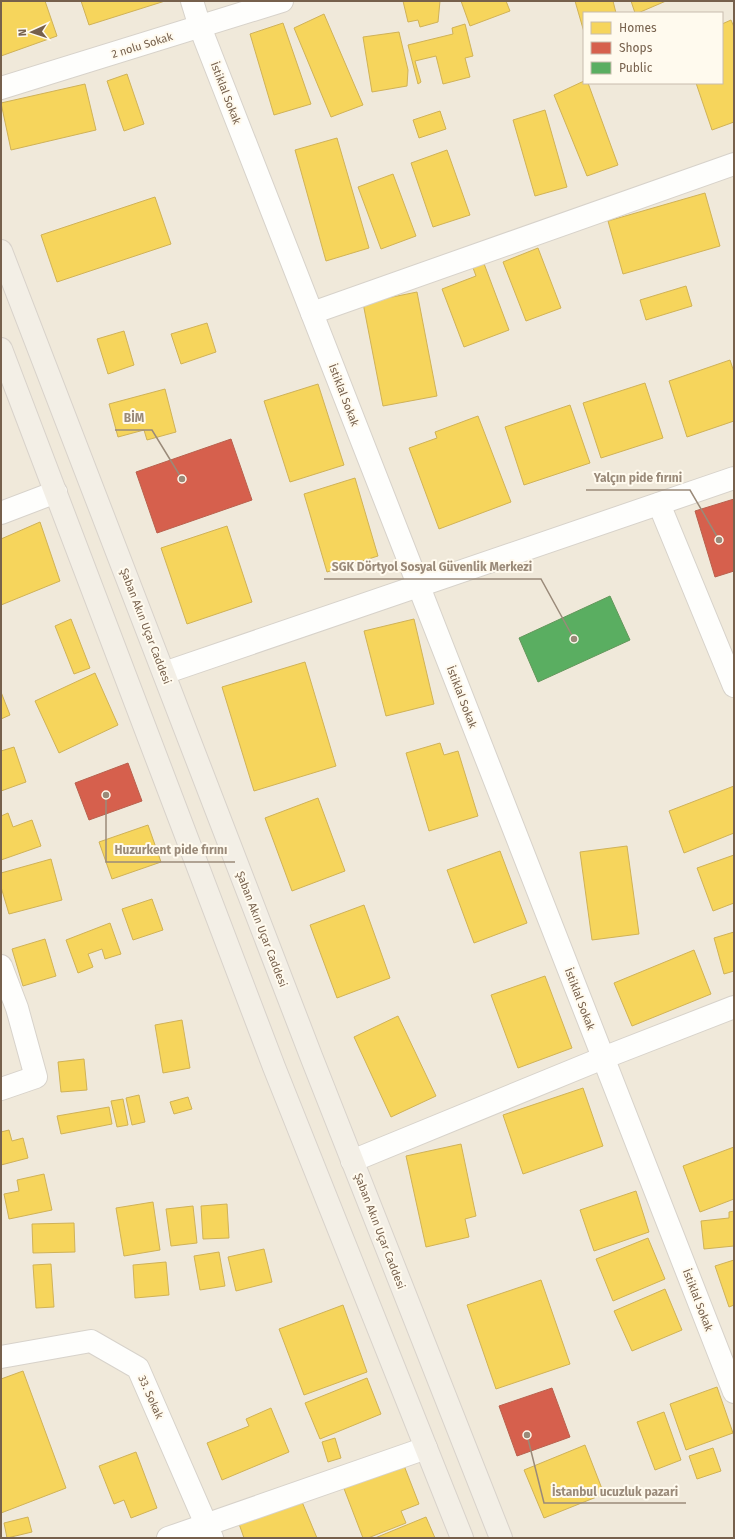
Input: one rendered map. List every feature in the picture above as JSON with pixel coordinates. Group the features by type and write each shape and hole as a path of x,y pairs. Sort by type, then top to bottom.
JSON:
{"main road":[{"name":"Şaban Akın Uçar Caddesi","path":"1,251 352,1161 501,1538"},
{"path":"1,349 274,1067 462,1538"}],"street":[{"name":"İstiklal Sokak","path":"192,1 200,27 734,1392"},
{"name":"2 nolu Sokak","path":"1,88 282,1"},
{"path":"312,313 734,164"},
{"path":"164,673 734,478"},
{"path":"1,513 56,492"},
{"path":"658,504 734,686"},
{"path":"1,966 17,1008 36,1077 1,1089"},
{"path":"352,1161 603,1058 734,1007"},
{"name":"33. Sokak","path":"1,1357 91,1341 138,1368 209,1531"},
{"path":"168,1538 209,1531 426,1448"}],"shaded area":[{"path":"1,1 734,1 734,1538 1,1538"}],"building: Homes":[{"path":"1,1 45,1 57,36 1,56"},
{"path":"81,1 165,1 89,25"},
{"path":"403,1 440,1 438,22 420,27 418,20 408,22"},
{"path":"461,1 506,1 510,11 470,26"},
{"path":"575,1 613,1 616,12 583,12 583,29"},
{"path":"631,1 666,1 640,12 635,12"},
{"path":"324,14 363,105 331,117 294,28"},
{"path":"731,20 734,27 734,122 712,130 696,84 723,84 723,24"},
{"path":"283,23 311,104 274,115 250,34"},
{"path":"465,24 473,56 465,58 470,77 443,84 436,56 415,61 421,82 418,84 408,45 453,34 452,28"},
{"path":"399,32 408,70 407,86 372,92 363,37"},
{"path":"127,74 144,124 124,131 107,81"},
{"path":"583,81 583,84 588,84 618,165 587,176 554,95"},
{"path":"85,84 96,130 11,150 1,103"},
{"path":"545,110 567,187 535,196 513,120"},
{"path":"440,111 446,129 419,138 413,120"},
{"path":"337,138 369,248 326,261 295,150"},
{"path":"447,150 470,215 433,227 411,163"},
{"path":"393,174 416,236 381,249 358,187"},
{"path":"705,193 720,246 623,274 608,221"},
{"path":"155,197 171,244 57,282 41,235"},
{"path":"538,248 561,308 526,321 503,262"},
{"path":"483,261 509,330 464,347 442,289 476,276 472,265"},
{"path":"686,286 692,306 646,320 640,300"},
{"path":"417,292 437,396 383,406 363,303"},
{"path":"207,323 216,352 181,364 171,334"},
{"path":"124,331 134,365 108,374 97,339"},
{"path":"730,360 734,372 734,421 687,437 669,381"},
{"path":"645,383 663,438 601,458 583,403"},
{"path":"318,384 344,465 290,482 264,401"},
{"path":"165,389 176,432 147,440 144,430 118,437 109,404"},
{"path":"570,405 590,463 524,485 505,427"},
{"path":"478,416 511,502 439,529 409,448 437,438 435,432"},
{"path":"355,478 378,556 327,572 304,494"},
{"path":"40,522 60,581 1,605 1,539"},
{"path":"227,526 252,602 187,624 161,548"},
{"path":"71,619 90,668 74,674 55,626"},
{"path":"414,619 434,704 386,716 364,631"},
{"path":"305,662 336,766 254,791 222,687"},
{"path":"95,673 118,725 59,753 35,701"},
{"path":"1,692 10,715 1,719"},
{"path":"440,743 444,755 458,751 478,816 429,831 406,753"},
{"path":"14,747 26,782 1,791 1,751"},
{"path":"734,786 734,833 684,853 669,811"},
{"path":"318,798 345,871 292,891 265,818"},
{"path":"8,813 13,827 32,820 41,846 1,860 1,816"},
{"path":"148,825 161,862 112,879 99,842"},
{"path":"627,846 639,934 592,940 580,852"},
{"path":"500,851 527,923 474,943 447,870"},
{"path":"734,855 734,903 713,911 697,868"},
{"path":"51,859 62,900 9,914 1,887 1,873"},
{"path":"152,899 163,930 133,940 122,909"},
{"path":"364,905 390,978 337,998 310,925"},
{"path":"110,923 121,954 105,959 102,949 88,954 93,967 78,973 66,940"},
{"path":"734,932 734,971 724,974 714,938"},
{"path":"45,939 56,976 23,986 12,949"},
{"path":"694,950 711,994 632,1026 614,983"},
{"path":"545,976 572,1048 518,1068 491,995"},
{"path":"398,1016 436,1096 391,1117 354,1037"},
{"path":"182,1020 190,1068 163,1073 155,1025"},
{"path":"84,1059 87,1090 61,1092 58,1062"},
{"path":"583,1088 603,1146 523,1174 503,1115"},
{"path":"139,1095 145,1122 132,1125 126,1098"},
{"path":"188,1097 192,1109 174,1114 170,1102"},
{"path":"123,1099 128,1125 117,1127 111,1101"},
{"path":"109,1107 112,1124 61,1134 57,1116"},
{"path":"9,1130 12,1141 23,1138 28,1158 1,1165 1,1132"},
{"path":"461,1144 476,1216 465,1219 469,1237 426,1247 406,1156"},
{"path":"734,1147 734,1199 700,1212 683,1166"},
{"path":"44,1174 52,1210 9,1219 4,1194 19,1191 17,1180"},
{"path":"636,1191 649,1232 594,1251 580,1210"},
{"path":"153,1202 160,1250 124,1256 116,1208"},
{"path":"227,1204 229,1238 203,1239 201,1206"},
{"path":"193,1206 197,1243 171,1246 166,1209"},
{"path":"734,1211 734,1246 704,1249 701,1221 729,1218 729,1212"},
{"path":"74,1223 75,1252 33,1253 32,1224"},
{"path":"648,1238 665,1279 613,1301 596,1259"},
{"path":"264,1249 272,1282 236,1291 228,1257"},
{"path":"219,1252 225,1286 200,1290 194,1256"},
{"path":"734,1260 734,1305 729,1307 715,1266"},
{"path":"166,1262 169,1295 135,1298 133,1265"},
{"path":"51,1264 54,1307 36,1308 33,1265"},
{"path":"541,1280 570,1364 496,1389 467,1305"},
{"path":"665,1289 682,1330 632,1351 614,1311"},
{"path":"343,1305 367,1372 304,1395 279,1329"},
{"path":"23,1371 66,1488 1,1513 1,1379"},
{"path":"367,1378 381,1414 320,1439 305,1403"},
{"path":"717,1387 733,1433 686,1450 670,1404"},
{"path":"271,1408 289,1452 222,1480 207,1443 249,1426 246,1419"},
{"path":"664,1412 681,1460 655,1470 637,1422"},
{"path":"335,1438 341,1458 328,1462 322,1442"},
{"path":"585,1445 604,1494 544,1518 524,1470"},
{"path":"713,1448 721,1471 697,1479 689,1456"},
{"path":"136,1452 157,1508 131,1518 124,1500 114,1504 99,1466"},
{"path":"403,1463 419,1504 401,1511 406,1523 368,1538 363,1538 343,1486"},
{"path":"300,1497 317,1538 244,1538 238,1521"},
{"path":"28,1517 32,1532 7,1538 4,1523"},
{"path":"426,1517 435,1538 375,1538"}],"building: Shops":[{"path":"231,439 252,500 157,533 136,472"},
{"path":"734,499 734,571 715,577 695,511"},
{"path":"128,763 142,801 89,820 75,783"},
{"path":"552,1388 570,1437 517,1456 499,1406"}],"building: Public":[{"path":"610,596 630,640 538,682 519,638"}],"place":[{"name":"BİM","path":"182,479"},
{"name":"Yalçın pide fırıni","path":"719,540"},
{"name":"SGK Dörtyol Sosyal Güvenlik Merkezi","path":"574,639"},
{"name":"Huzurkent pide fırını","path":"106,795"},
{"name":"İstanbul ucuzluk pazari","path":"527,1435"}]}
